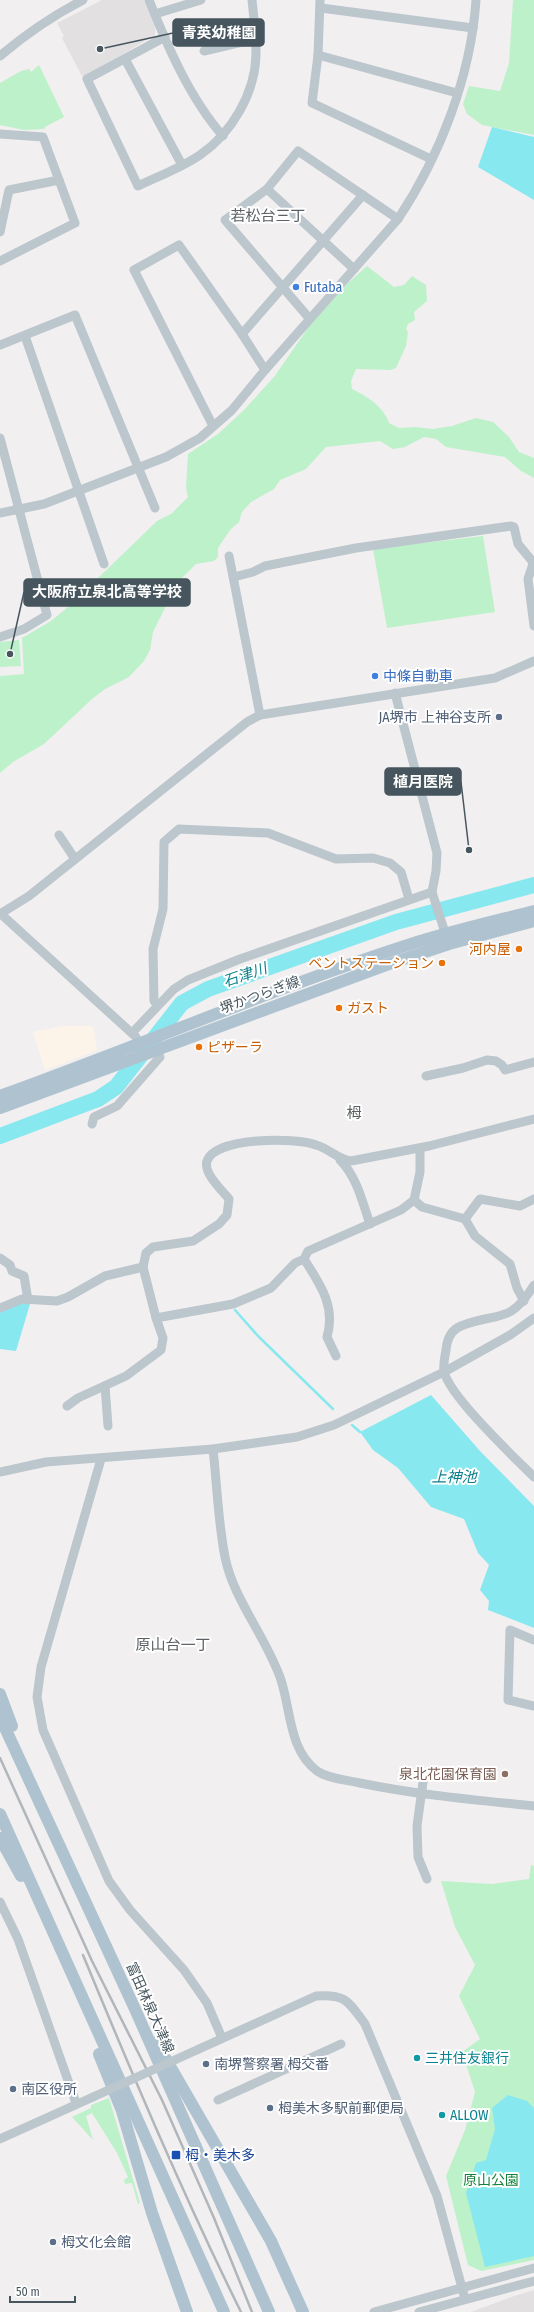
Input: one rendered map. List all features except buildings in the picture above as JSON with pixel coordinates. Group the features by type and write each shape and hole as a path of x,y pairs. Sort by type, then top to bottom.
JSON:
{"main road":[{"name":"堺かつらぎ線","path":"0,1096 129,1048 137,1038 173,1032 266,995 385,953 445,934 534,911"},
{"name":"堺かつらぎ線","path":"0,1108 116,1065 158,1052 372,970 445,934 534,921"},
{"path":"0,1694 40,1805"},
{"name":"富田林泉大津線","path":"0,1717 134,2009 269,2312"},
{"path":"0,1814 224,2312"},
{"path":"0,1838 49,1924"},
{"path":"83,1998 98,2050 122,2110 165,2254 187,2312"},
{"path":"134,2009 175,2071 271,2241 303,2312"}],"street":[{"path":"0,56 25,35 54,15 83,0"},
{"path":"149,0 164,37 206,116 223,136"},
{"path":"155,14 201,0"},
{"path":"164,37 87,79 138,186 202,154 223,136 242,108 251,85 256,56 252,0"},
{"path":"0,513 44,504 139,469 200,438 232,410 309,318 398,218 411,199 432,159 457,93 473,28 476,0"},
{"path":"432,159 312,103 318,55 321,4 473,28"},
{"path":"204,51 255,39"},
{"path":"318,55 457,93"},
{"path":"125,59 182,165"},
{"path":"0,134 43,137 75,223 0,261"},
{"path":"309,318 225,220 267,189 298,151 398,218"},
{"path":"0,232 9,190 59,180"},
{"path":"267,189 354,269"},
{"path":"242,334 324,242 362,195"},
{"path":"213,426 134,270 179,245 266,370"},
{"path":"0,345 75,315 155,508"},
{"path":"25,336 104,564"},
{"path":"0,438 47,615 24,630 0,637"},
{"path":"234,577 253,572 265,566 356,548 511,526 514,527 518,544 533,561 528,579 534,626"},
{"path":"229,556 260,715"},
{"path":"92,1124 94,1117 117,1106 158,1052 137,1038 0,914 29,896 247,722 260,715 495,678 534,661"},
{"path":"395,693 437,853 433,894 445,934"},
{"path":"158,1005 154,1001 153,949 163,909 164,842 179,829 268,833 336,859 373,858 390,863 401,872 409,899"},
{"path":"59,835 75,859"},
{"path":"137,1038 158,1005 188,980 240,958 409,899 433,894"},
{"path":"426,1076 463,1068 487,1060 496,1061 505,1070 534,1062"},
{"path":"340,1160 358,1160 420,1148 534,1119"},
{"path":"66,1406 78,1398 126,1376 161,1350 163,1338 156,1318 143,1267 146,1253 153,1247 193,1241 219,1224 226,1215 229,1199 208,1170 207,1161 212,1153 220,1148 251,1142 297,1141 316,1144 340,1160 348,1168 356,1182 370,1224"},
{"path":"156,1318 240,1301 271,1288 295,1263 304,1260 308,1251 401,1210 414,1200 420,1172 420,1148"},
{"path":"464,1219 480,1199 520,1206 534,1199"},
{"path":"414,1200 422,1207 464,1219 475,1236 510,1264 517,1288 524,1301"},
{"path":"0,1258 10,1265 12,1271 24,1276 28,1300"},
{"path":"304,1260 324,1290 331,1322 327,1336 336,1356"},
{"path":"0,1308 22,1299 57,1301 68,1297 105,1276 143,1267"},
{"path":"534,1285 524,1301 507,1315 462,1326 453,1330 447,1341 444,1372 457,1393 490,1433 534,1477"},
{"path":"0,1472 46,1462 213,1449 297,1437 334,1425 444,1372 510,1335 534,1318"},
{"path":"105,1386 108,1426"},
{"path":"213,1449 225,1557 233,1585 271,1654 281,1681 297,1745 304,1758 318,1771 332,1777 422,1794 534,1806"},
{"path":"100,1459 41,1667 37,1697 43,1730 109,1881 130,1910 184,1970 207,2003 222,2038"},
{"path":"534,1640 510,1630 508,1700 534,1706"},
{"path":"424,1782 417,1826 418,1857 427,1879"},
{"path":"0,1902 18,1939 76,2103"},
{"path":"0,2139 76,2103 93,2097 316,1996 330,1995 348,2000 365,2024 437,2196 460,2288 465,2299"},
{"path":"218,2100 341,2044"},
{"path":"374,2312 534,2268"},
{"path":"419,2312 534,2280"}],"shaded area":[{"path":"102,0 144,0 155,27 155,35 83,78 62,38 64,36 57,23"},
{"path":"64,1026 93,1026 97,1050 45,1070 33,1032"},
{"path":"534,2290 534,2312 471,2312 511,2297"}],"green space":[{"path":"513,0 534,0 534,135 482,125 467,114 463,104 469,86 500,91 509,63"},
{"path":"39,65 64,117 45,127 44,129 24,130 0,125 0,83 21,71 29,69 31,72"},
{"path":"367,266 394,287 404,285 412,276 426,285 427,301 414,312 415,320 408,324 406,329 408,332 406,346 396,368 390,370 356,369 351,381 352,389 364,395 379,407 389,423 399,428 415,427 433,429 452,426 476,418 493,422 509,437 519,452 534,458 534,478 521,471 505,457 446,447 436,439 424,437 405,447 393,449 380,441 326,447 306,469 280,480 274,489 251,502 242,512 239,522 230,530 218,548 218,557 214,561 196,564 169,591 168,602 153,632 150,650 144,661 129,677 105,689 92,699 44,744 13,762 0,773 0,676 24,674 22,638 51,621 68,607 157,521 171,514 188,497 186,488 188,454 218,434 243,411 274,377 310,325 348,283"},
{"path":"483,536 495,612 387,628 373,549"},
{"path":"19,640 21,666 0,667 0,642"},
{"name":"原山公園","path":"531,1865 534,1866 534,2260 481,2271 468,2265 446,2176 465,2130 475,2092 462,2052 480,2039 459,1996 475,1965 455,1927 441,1881 492,1884 529,1879"},
{"path":"109,2098 140,2203 138,2204 132,2183 125,2184 124,2180 128,2177 117,2153 92,2113 86,2116 93,2140 72,2117 91,2108 91,2105"}],"water":[{"path":"492,127 534,137 534,200 478,167"},
{"path":"24,1302 30,1304 16,1351 0,1349 0,1311"},
{"name":"上神池","path":"431,1395 480,1451 534,1506 534,1628 488,1610 489,1601 480,1590 489,1565 478,1553 464,1519 431,1507 398,1468 373,1450 360,1432"},
{"path":"508,2095 527,2101 534,2108 534,2256 485,2267 466,2193 476,2163 486,2160 495,2129 492,2108"}],"waterway":[{"name":"石津川","path":"0,1136 98,1099 116,1087 182,1003 208,989 396,922 534,885"},
{"path":"235,1310 258,1336 333,1409"},
{"path":"352,1425 360,1432"}],"railway":[{"path":"0,1758 92,1961 162,2100 214,2218 252,2312"},
{"path":"83,1955 179,2180 241,2312"}],"place":[{"name":"青英幼稚園","path":"100,49"},
{"name":"Futaba","path":"296,287"},
{"name":"大阪府立泉北高等学校","path":"10,654"},
{"name":"中條自動車","path":"375,676"},
{"name":"JA堺市 上神谷支所","path":"499,717"},
{"name":"植月医院","path":"469,850"},
{"name":"河内屋","path":"519,949"},
{"name":"ベントステーション","path":"442,963"},
{"name":"ガスト","path":"339,1008"},
{"name":"ピザーラ","path":"199,1047"},
{"name":"泉北花園保育園","path":"505,1774"},
{"name":"三井住友銀行","path":"417,2058"},
{"name":"南堺警察署 栂交番","path":"206,2064"},
{"name":"南区役所","path":"13,2089"},
{"name":"栂美木多駅前郵便局","path":"270,2108"},
{"name":"ALLOW","path":"442,2115"},
{"name":"栂・美木多","path":"176,2155"},
{"name":"栂文化会館","path":"53,2242"}],"district":[{"name":"若松台三丁","path":"268,216"},
{"name":"栂","path":"354,1113"},
{"name":"原山台一丁","path":"173,1645"}]}
